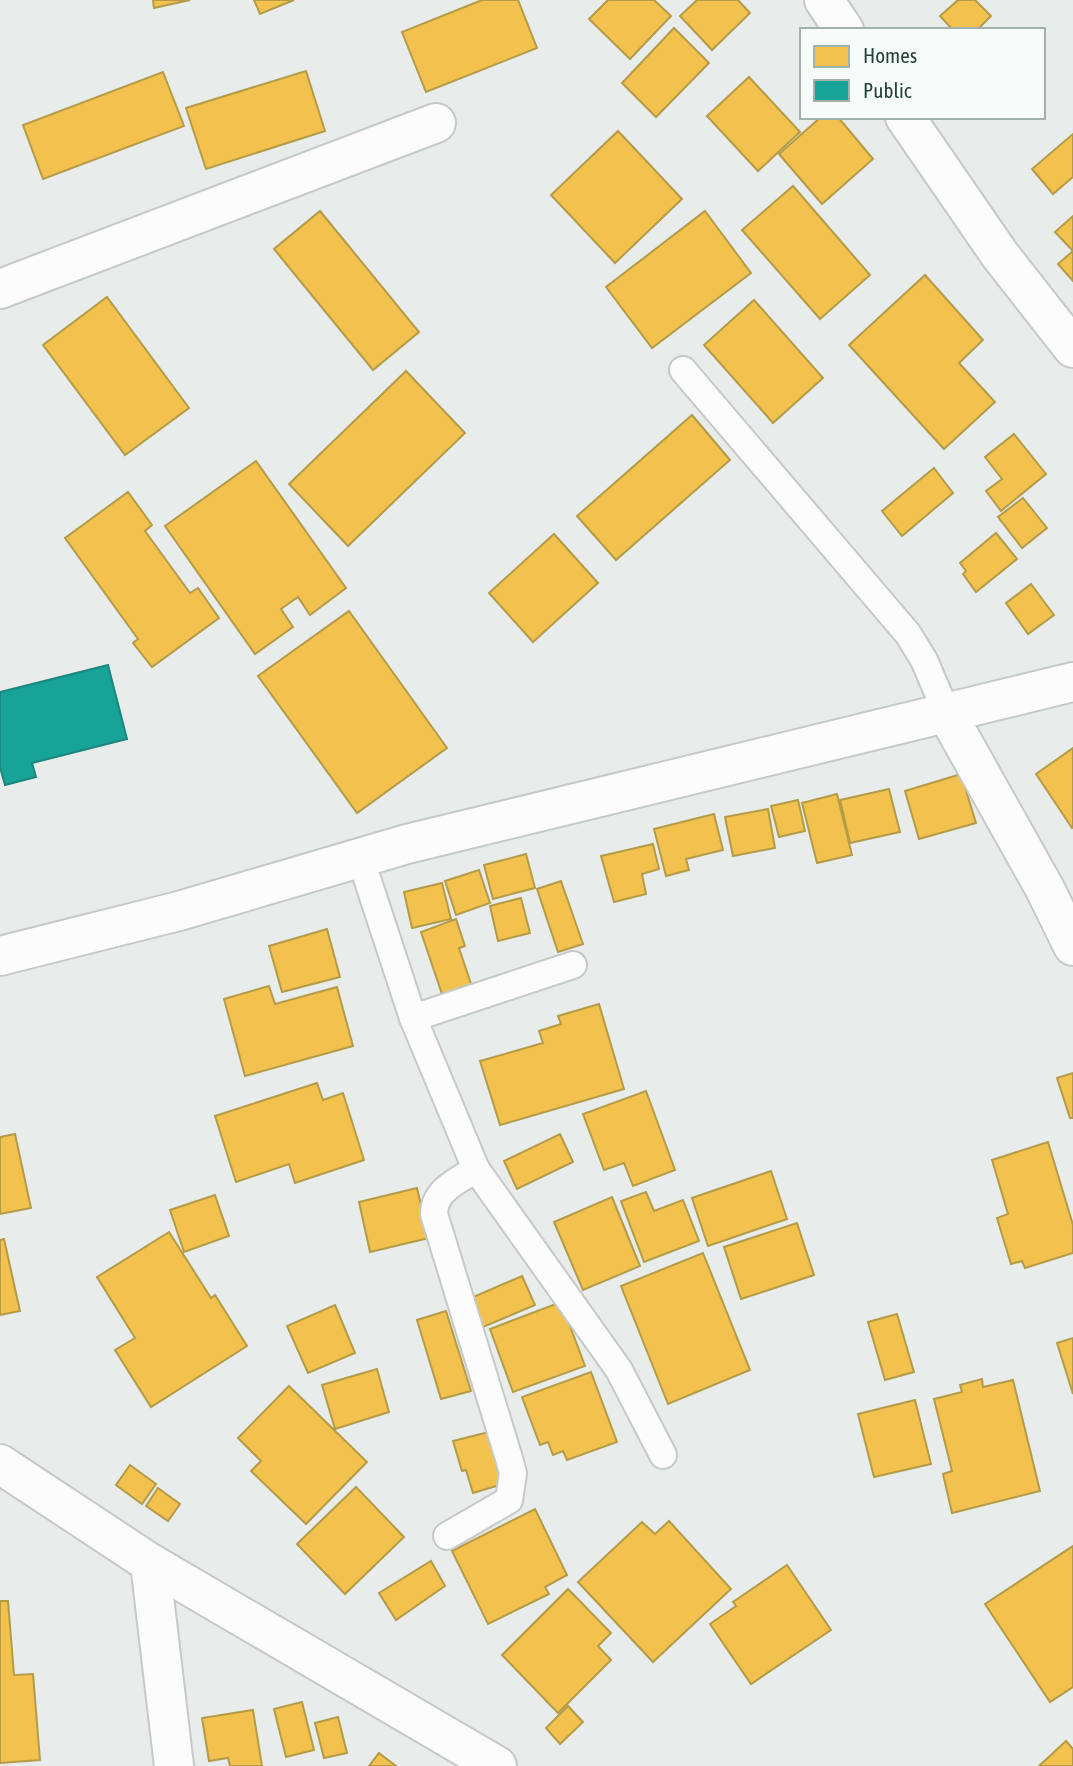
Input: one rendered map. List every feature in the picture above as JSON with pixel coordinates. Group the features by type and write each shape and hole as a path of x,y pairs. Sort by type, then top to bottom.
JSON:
{"street":[{"path":"824,0 843,28"},
{"path":"906,119 1000,255 1073,348"},
{"path":"0,289 436,123"},
{"path":"0,956 179,911 360,857 1073,682"},
{"path":"947,714 1045,889 1073,946"},
{"path":"0,1464 149,1563 497,1766"},
{"path":"149,1563 174,1766"}],"lane":[{"path":"683,370 908,634 925,660 947,714"},
{"path":"360,857 413,1018 476,1169 619,1370 663,1455"},
{"path":"413,1018 573,965"},
{"path":"447,1536 509,1500 513,1485 509,1455 433,1214 434,1202 440,1193 476,1169"}],"building: Homes":[{"path":"153,0 190,0 154,8"},
{"path":"254,0 294,0 260,14"},
{"path":"482,0 518,0 537,48 426,92 402,32"},
{"path":"608,0 654,0 671,16 630,59 589,19"},
{"path":"697,0 738,0 750,13 712,50 680,16"},
{"path":"958,0 975,0 991,16 979,28 951,28 940,16"},
{"path":"674,28 709,63 656,117 622,83"},
{"path":"306,71 325,131 206,169 186,108"},
{"path":"163,72 184,126 43,179 23,125"},
{"path":"749,77 800,132 758,171 707,116"},
{"path":"819,119 840,119 873,159 822,204 779,154"},
{"path":"618,131 682,199 615,263 551,195"},
{"path":"1073,134 1073,177 1053,194 1032,169"},
{"path":"793,186 870,275 820,319 742,230"},
{"path":"320,211 419,332 373,370 274,249"},
{"path":"705,211 751,273 652,348 606,287"},
{"path":"1073,216 1073,251 1055,232"},
{"path":"1073,251 1073,281 1058,264"},
{"path":"925,275 983,340 959,363 995,402 944,449 849,345"},
{"path":"107,297 189,408 125,455 43,345"},
{"path":"754,300 823,378 773,423 704,345"},
{"path":"406,371 465,433 348,546 289,484"},
{"path":"692,415 730,460 616,560 577,516"},
{"path":"1014,434 1046,474 1001,511 986,491 1002,479 985,457"},
{"path":"256,461 346,588 310,615 298,597 281,609 293,627 255,654 165,526"},
{"path":"934,468 953,493 902,536 882,511"},
{"path":"128,492 152,525 145,531 190,593 198,588 219,618 152,667 133,643 138,639 65,538"},
{"path":"1023,498 1047,528 1022,548 998,517"},
{"path":"996,533 1017,559 976,592 963,574 966,571 960,563"},
{"path":"554,534 598,583 533,642 489,593"},
{"path":"1031,584 1054,615 1028,634 1006,603"},
{"path":"349,611 447,748 357,813 258,676"},
{"path":"1073,748 1073,827 1072,828 1036,774"},
{"path":"961,774 976,823 919,839 905,791"},
{"path":"889,789 900,832 850,843 840,800"},
{"path":"837,794 852,855 817,863 802,803"},
{"path":"798,800 805,831 779,837 771,806"},
{"path":"768,809 775,848 733,856 725,817"},
{"path":"714,814 723,850 686,859 689,870 666,876 654,829"},
{"path":"653,844 659,869 642,874 646,894 614,902 601,856"},
{"path":"526,854 535,888 493,899 484,865"},
{"path":"479,870 490,903 456,915 445,881"},
{"path":"561,881 583,944 558,952 537,889"},
{"path":"442,883 451,919 412,928 404,892"},
{"path":"521,898 530,933 498,941 490,906"},
{"path":"456,919 465,946 459,948 472,987 443,997 421,932"},
{"path":"327,929 340,977 282,992 269,946"},
{"path":"269,986 275,1004 337,987 353,1046 245,1076 224,999"},
{"path":"599,1004 624,1089 500,1125 480,1061 543,1043 539,1031 561,1024 558,1016"},
{"path":"1073,1073 1073,1118 1070,1118 1057,1078"},
{"path":"317,1083 323,1100 343,1093 364,1160 295,1183 289,1164 236,1182 215,1116"},
{"path":"646,1091 675,1170 633,1186 624,1163 604,1170 583,1114"},
{"path":"15,1134 31,1208 0,1214 0,1137"},
{"path":"560,1134 573,1162 517,1189 504,1161"},
{"path":"1048,1142 1073,1225 1073,1253 1025,1268 1022,1261 1011,1264 997,1218 1008,1214 992,1160"},
{"path":"771,1171 787,1219 708,1246 692,1198"},
{"path":"417,1188 429,1238 370,1252 359,1202"},
{"path":"646,1192 654,1211 683,1200 699,1241 644,1262 621,1201"},
{"path":"215,1195 229,1236 184,1252 170,1210"},
{"path":"612,1197 640,1266 583,1290 554,1222"},
{"path":"797,1223 814,1275 741,1299 724,1247"},
{"path":"169,1232 211,1298 215,1295 247,1346 151,1407 115,1350 135,1338 97,1277"},
{"path":"4,1239 20,1311 0,1315 0,1240"},
{"path":"703,1253 750,1370 668,1404 621,1286"},
{"path":"522,1276 535,1305 483,1327 471,1298"},
{"path":"561,1302 585,1366 513,1392 490,1329"},
{"path":"335,1305 355,1353 308,1373 287,1326"},
{"path":"446,1311 471,1391 441,1399 417,1320"},
{"path":"897,1314 914,1372 885,1380 868,1322"},
{"path":"1073,1338 1073,1394 1057,1343"},
{"path":"377,1369 389,1412 335,1429 322,1385"},
{"path":"591,1372 617,1442 567,1460 563,1451 553,1455 548,1442 540,1445 522,1397"},
{"path":"982,1379 983,1387 1013,1380 1040,1491 952,1513 943,1474 952,1471 934,1399 962,1392 960,1385"},
{"path":"289,1386 367,1462 306,1524 251,1471 261,1461 238,1438"},
{"path":"915,1400 931,1464 874,1477 858,1414"},
{"path":"489,1432 503,1484 473,1493 466,1470 462,1471 453,1441"},
{"path":"130,1465 156,1484 142,1504 116,1485"},
{"path":"356,1487 404,1537 345,1594 297,1544"},
{"path":"158,1488 180,1504 168,1521 146,1506"},
{"path":"535,1509 567,1575 545,1587 549,1594 488,1624 452,1551"},
{"path":"669,1521 731,1589 653,1662 578,1582 642,1522 655,1534"},
{"path":"1073,1546 1073,1687 1050,1702 985,1604"},
{"path":"431,1561 445,1586 396,1620 379,1593"},
{"path":"787,1565 831,1630 751,1684 710,1624 736,1606 733,1602"},
{"path":"568,1589 611,1633 598,1646 611,1660 558,1713 502,1655"},
{"path":"0,1601 8,1601 14,1675 33,1674 40,1760 0,1763"},
{"path":"302,1702 314,1750 286,1757 274,1709"},
{"path":"568,1706 583,1722 560,1744 546,1728"},
{"path":"253,1710 262,1766 230,1766 228,1758 209,1761 202,1718"},
{"path":"338,1717 347,1753 324,1758 315,1723"},
{"path":"1066,1741 1073,1749 1073,1766 1039,1766"},
{"path":"379,1753 396,1766 369,1766"}],"building: Public":[{"path":"108,665 127,739 32,763 36,777 5,785 0,767 0,692"}]}
